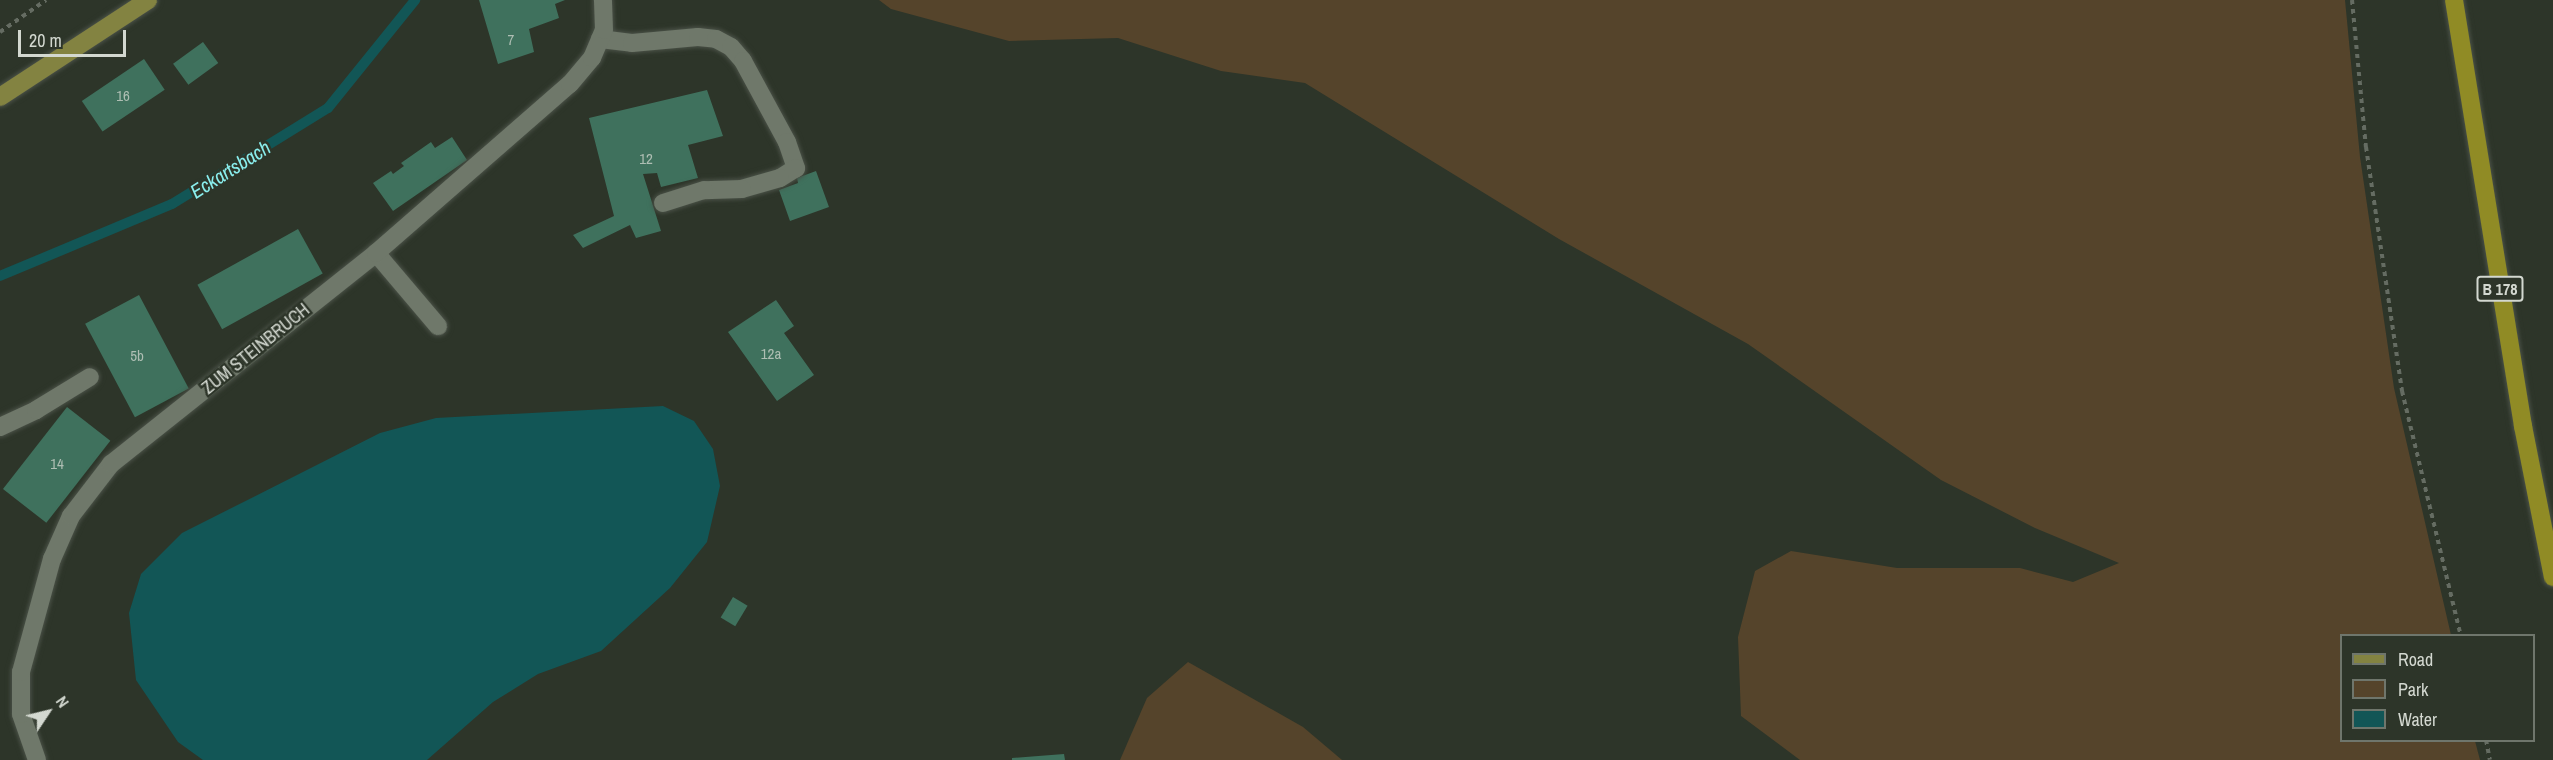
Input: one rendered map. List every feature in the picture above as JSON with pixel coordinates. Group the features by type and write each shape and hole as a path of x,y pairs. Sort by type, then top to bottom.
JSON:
{"highway":[{"name":"B 178","path":"2454,0 2523,426 2553,578"}],"main road":[{"path":"0,97 148,0"}],"street":[{"name":"ZUM STEINBRUCH","path":"38,760 21,714 21,672 52,560 71,516 111,465 376,253 570,84 592,58 604,30 603,0"},
{"path":"600,39 632,43 698,37 716,39 731,47 743,61 787,142 796,168 780,178 742,189 704,190 663,203"},
{"path":"376,253 438,326"},
{"path":"0,427 36,410 90,378"}],"path":[{"path":"0,32 46,0"},
{"path":"2352,0 2366,147 2402,391 2461,634"},
{"path":"2486,742 2490,760"}],"green space":[{"path":"879,0 2345,0 2360,157 2394,388 2451,634 2340,634 2340,742 2475,742 2480,760 1800,760 1741,716 1738,637 1755,571 1791,551 1897,568 2020,568 2073,582 2119,563 2035,528 1941,480 1748,344 1559,239 1305,83 1221,71 1118,38 1009,41 891,9"},
{"path":"1188,662 1303,727 1342,760 1120,760 1147,698"}],"water":[{"path":"663,406 694,421 713,449 720,486 707,542 670,588 601,651 538,674 493,702 427,760 203,760 178,742 136,680 129,613 141,574 182,533 380,433 436,418"}],"building":[{"path":"479,0 565,0 555,4 559,18 529,29 534,52 498,64"},
{"path":"203,42 218,63 188,85 173,64"},
{"path":"144,59 165,90 103,132 82,101"},
{"path":"707,90 723,136 688,145 698,178 661,187 657,173 643,174 661,231 636,238 630,225 583,248 573,235 614,216 589,118"},
{"path":"452,137 467,160 393,211 373,183 391,171 393,174 404,166 401,163 431,142 435,148"},
{"path":"816,171 829,207 790,221 779,190 798,183 797,178"},
{"path":"298,229 323,274 222,329 197,285"},
{"path":"139,295 189,389 135,417 85,324"},
{"path":"776,300 794,326 784,333 814,375 777,401 728,332"},
{"path":"67,407 110,441 46,523 3,489"},
{"path":"733,597 748,606 735,626 721,618"},
{"path":"1064,754 1065,760 1012,760 1012,758"}],"waterway":[{"name":"Eckartsbach","path":"0,276 172,204 328,108 415,0"}]}
